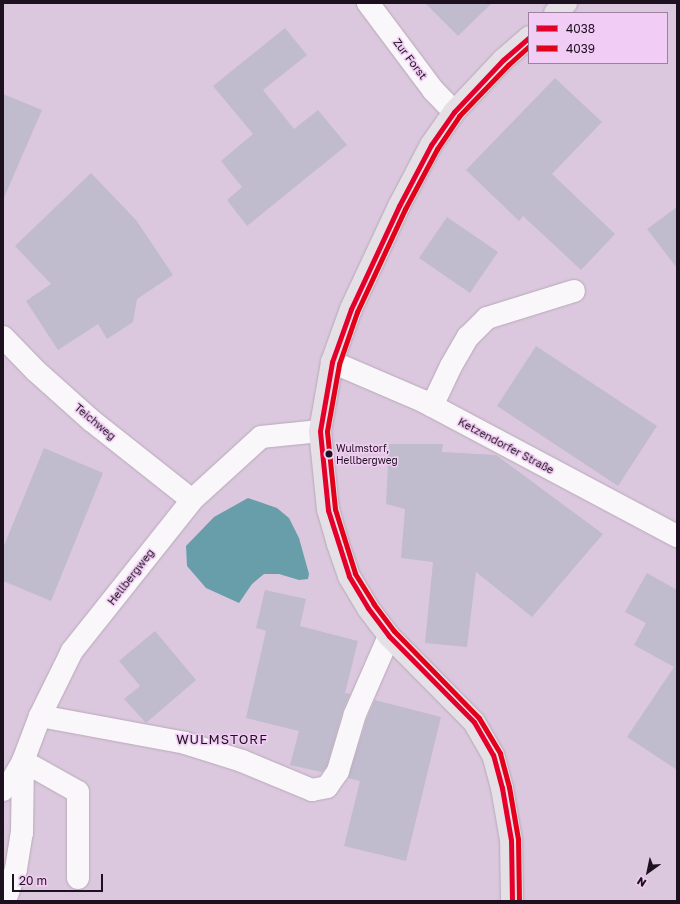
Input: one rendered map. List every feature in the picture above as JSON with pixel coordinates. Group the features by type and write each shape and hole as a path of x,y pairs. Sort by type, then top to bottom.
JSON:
{"main road":[{"path":"556,12 566,3"},
{"path":"512,901 512,840 502,788 493,755 474,722 389,636 368,608 349,576 328,510 320,431 332,362 351,309 399,206 431,145 454,112 503,60 528,37"}],"street":[{"name":"Zur Forst","path":"368,3 433,90 454,112"},
{"path":"432,406 451,366 468,337 487,318 574,291"},
{"name":"Teichweg","path":"3,337 36,371 92,421 192,500"},
{"name":"Ketzendorfer Straße","path":"332,362 432,406 677,536"},
{"name":"Hellbergweg","path":"3,790 11,782 23,761 40,716 72,652 192,500 261,438 320,431"},
{"path":"40,716 185,743 242,761 312,790 327,787 338,771 355,714 389,636"},
{"path":"5,901 16,870 22,833 23,761 78,792 78,878"}],"water":[{"path":"248,498 277,508 289,518 299,538 309,574 308,579 299,580 279,574 264,574 252,584 239,603 206,588 187,566 186,546 214,517"}],"building":[{"path":"425,3 492,3 458,36"},
{"path":"285,28 307,55 263,90 294,129 318,110 347,145 247,226 227,200 242,187 221,161 253,134 213,86"},
{"path":"555,78 602,122 552,174 615,234 581,270 523,216 519,221 466,170"},
{"path":"3,94 42,110 3,200"},
{"path":"91,173 136,220 173,275 137,299 133,322 107,339 98,324 58,350 26,301 51,284 15,246"},
{"path":"677,207 677,268 647,229"},
{"path":"447,217 498,252 470,293 419,258"},
{"path":"536,346 657,426 618,486 497,406"},
{"path":"389,444 443,444 442,452 496,455 603,534 532,617 476,572 467,647 425,643 433,562 401,558 405,509 386,504"},
{"path":"44,448 103,473 51,601 3,581 3,548"},
{"path":"647,573 677,590 677,770 627,737 674,667 634,645 646,623 625,612"},
{"path":"265,590 306,599 300,626 358,641 345,693 350,694 343,710 327,766 322,772 290,765 299,731 246,718 266,631 256,628"},
{"path":"155,631 196,680 146,723 124,699 140,686 119,661"},
{"path":"375,700 441,717 406,861 344,846 360,781 348,778 367,718"}],"transit line":[{"name":"4038","path":"512,901 511,840 502,788 493,755 474,722 389,636 368,608 349,576 328,510 320,431 332,362 351,309 399,206 431,145 454,112 503,60 528,38"},
{"name":"4039","path":"519,901 518,839 509,787 500,753 479,718 394,631 374,604 355,573 335,509 327,431 339,364 357,312 405,209 437,149 459,116 508,65 528,47"}],"place":[{"name":"Wulmstorf, Hellbergweg","path":"329,454"}],"district":[{"name":"WULMSTORF","path":"222,739"}]}
